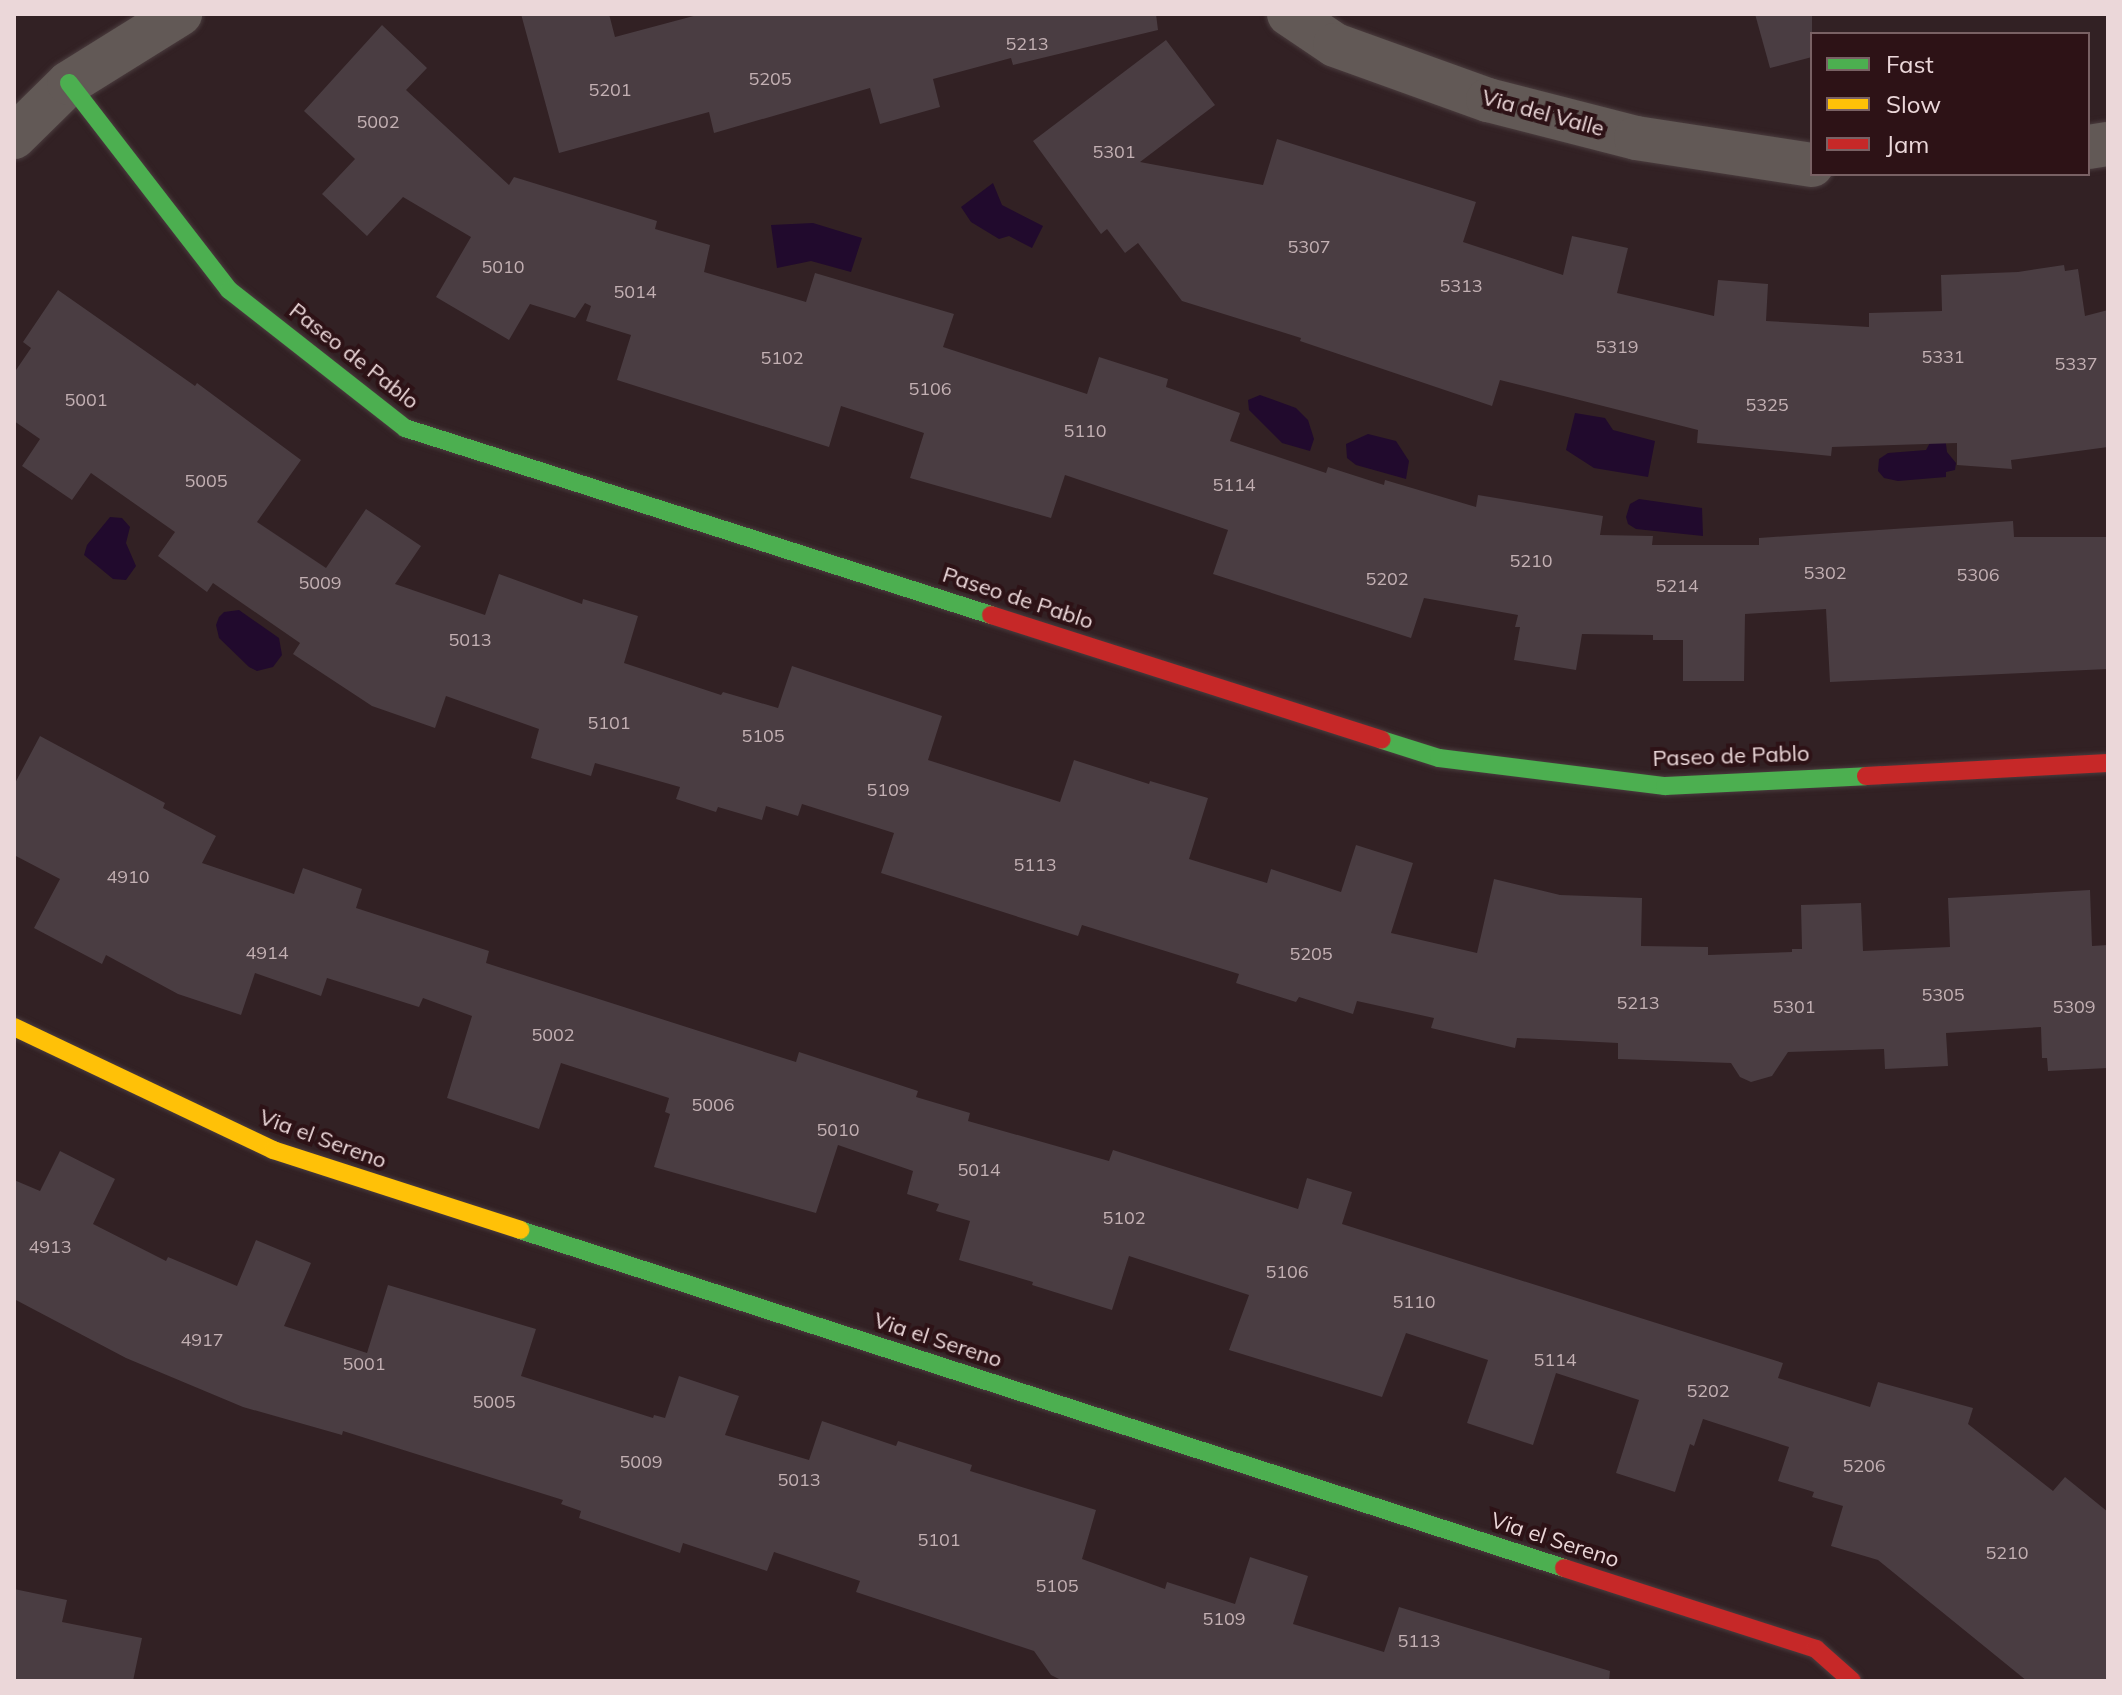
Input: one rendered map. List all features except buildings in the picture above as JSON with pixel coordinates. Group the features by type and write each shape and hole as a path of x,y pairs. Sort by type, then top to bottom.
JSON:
{"street":[{"path":"14,137 69,83 180,14"},
{"name":"Via del Valle","path":"1289,14 1335,45 1488,100 1636,138 1810,165"},
{"name":"Paseo de Pablo","path":"69,83 229,290 405,428 1439,758 1665,786 2108,763"},
{"name":"Via el Sereno","path":"14,1027 273,1150 1816,1649 1852,1681"}],"shaded area":[{"path":"993,183 1002,205 1043,226 1032,248 1009,236 999,239 971,222 961,207"},
{"path":"813,223 862,238 851,272 811,261 777,268 771,225"},
{"path":"1260,395 1296,408 1308,420 1314,439 1310,451 1282,443 1249,410 1248,400"},
{"path":"1575,413 1605,418 1613,430 1655,441 1648,477 1594,468 1566,450"},
{"path":"1368,434 1396,441 1409,461 1406,479 1356,465 1347,458 1346,444"},
{"path":"1945,437 1947,452 1956,463 1955,470 1946,472 1946,477 1898,481 1884,478 1878,471 1879,459 1888,453 1926,450 1932,439"},
{"path":"1639,499 1702,508 1703,536 1636,529 1628,524 1626,517 1630,504"},
{"path":"110,517 122,518 130,527 126,543 136,566 126,580 113,579 84,555 87,545"},
{"path":"239,610 279,638 282,655 273,667 257,671 249,667 219,638 216,625 219,617 224,612"}],"traffic: fast":[{"path":"69,83 229,290 405,428 991,615"},
{"path":"1382,740 1439,758 1665,786 1866,776"},
{"path":"520,1230 1564,1568"}],"traffic: slow":[{"path":"14,1027 273,1150 520,1230"}],"traffic: jam":[{"path":"991,615 1382,740"},
{"path":"1866,776 2108,763"},
{"path":"1564,1568 1816,1649 1852,1681"}]}
